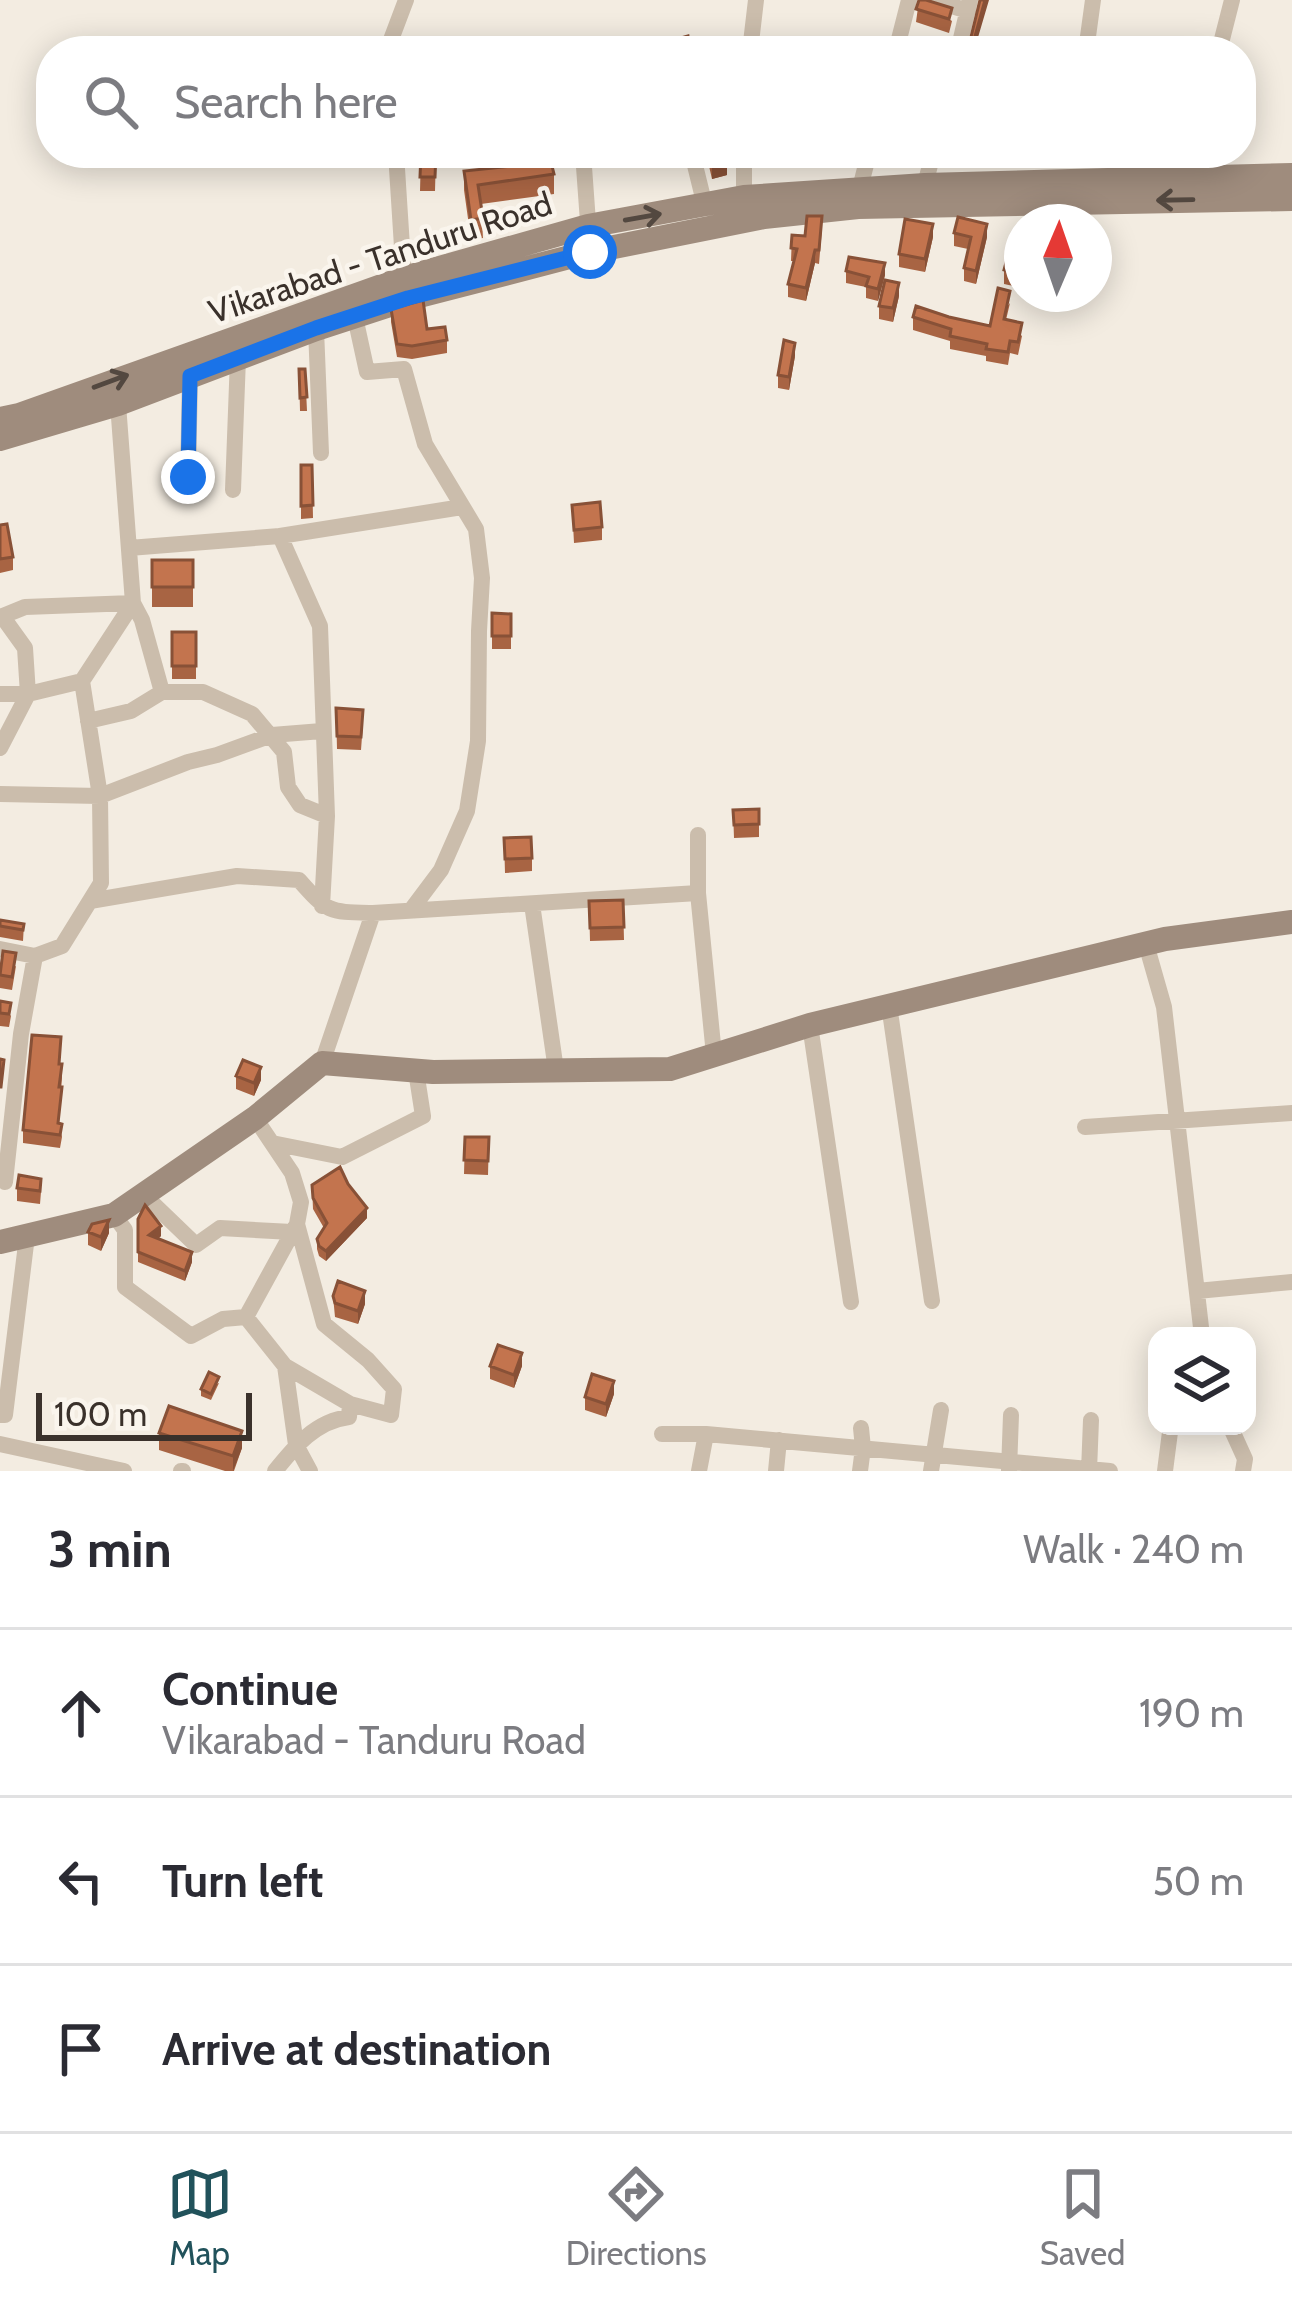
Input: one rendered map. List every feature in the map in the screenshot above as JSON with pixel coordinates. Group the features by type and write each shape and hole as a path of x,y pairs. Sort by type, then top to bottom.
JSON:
{"main road":[{"name":"Vikarabad - Tanduru Road","path":"0,419 158,376 404,278 589,239 999,193 1168,168"},
{"name":"Vikarabad - Tanduru Road","path":"1216,168 1292,176"},
{"name":"Vikarabad - Tanduru Road","path":"0,439 118,404 158,376 190,376 316,328 589,239 744,197 925,185 999,193 1292,200"},
{"path":"0,1242 114,1215 254,1118 322,1064 416,1070 670,1069 810,1025 1146,944 1292,922"}],"street":[{"path":"394,36 406,0"},
{"path":"752,36 756,0"},
{"path":"900,36 909,0"},
{"path":"933,0 969,5 962,36"},
{"path":"1088,36 1093,0"},
{"path":"1223,36 1232,0"},
{"path":"397,168 404,278"},
{"path":"584,168 589,239"},
{"path":"696,168 705,206"},
{"path":"744,168 744,197"},
{"path":"860,188 865,168"},
{"path":"925,185 929,168"},
{"path":"355,317 367,372 404,369 424,444 476,529 482,578 478,742 467,811 441,870 411,910"},
{"path":"316,328 321,453"},
{"path":"232,490 238,358"},
{"path":"188,477 190,376"},
{"path":"118,404 133,603 162,692"},
{"path":"129,548 280,536 462,507"},
{"path":"280,536 320,626 327,816 322,906"},
{"path":"0,748 28,694 25,648 1,616 25,607 133,603"},
{"path":"0,949 35,956 62,946 101,883 100,796 82,681 133,603"},
{"path":"0,694 28,694 82,681"},
{"path":"88,721 131,711 162,692 203,692 252,714 284,752 288,787 300,806 327,816"},
{"path":"0,794 100,796 272,735 322,731"},
{"path":"698,835 698,893 714,1055"},
{"path":"90,901 237,876 299,880 322,906 343,912 698,893"},
{"path":"532,904 556,1070"},
{"path":"322,1064 373,913"},
{"path":"1146,944 1163,1007 1201,1327"},
{"path":"4,1181 35,956"},
{"path":"889,1005 932,1301"},
{"path":"810,1025 851,1303"},
{"path":"272,1143 342,1157 423,1116 416,1070"},
{"path":"1085,1127 1292,1113"},
{"path":"246,1317 295,1228 301,1202 292,1173 254,1118"},
{"path":"144,1195 196,1245 220,1228 295,1228"},
{"path":"114,1215 125,1231 125,1286 191,1336 223,1318 246,1317"},
{"path":"246,1317 285,1366 350,1404 391,1414 394,1390 368,1360 324,1324 295,1228"},
{"path":"27,1236 0,1440 124,1471"},
{"path":"1197,1291 1292,1282"},
{"path":"285,1366 296,1444 310,1471"},
{"path":"275,1471 296,1444 331,1420 349,1417 350,1404"},
{"path":"932,1463 940,1410"},
{"path":"1009,1466 1011,1415"},
{"path":"1089,1470 1090,1420"},
{"path":"860,1471 861,1428"},
{"path":"662,1434 863,1448 932,1463 1110,1471"},
{"path":"699,1471 706,1434"},
{"path":"1165,1471 1170,1435"},
{"path":"1233,1435 1245,1459 1244,1471"},
{"path":"776,1471 779,1440"}],"building":[{"path":"919,0 952,8 949,19 916,9"},
{"path":"980,0 985,0 975,36 971,36"},
{"path":"420,168 435,168 435,177 420,177"},
{"path":"552,168 554,174 478,185 483,218 471,220 464,171"},
{"path":"807,216 822,216 819,250 815,250 806,288 788,284 797,249 791,248 792,235 805,236"},
{"path":"958,217 987,224 976,271 964,268 971,237 954,233"},
{"path":"905,219 933,224 925,259 899,254"},
{"path":"849,257 885,263 878,289 866,286 869,277 846,271"},
{"path":"885,280 899,283 893,308 879,306"},
{"path":"998,288 1004,290 1004,319 1022,323 1018,342 1010,341 1008,352 950,336 951,329 913,317 916,306 990,326"},
{"path":"423,300 427,329 445,327 447,340 397,344 391,309"},
{"path":"784,340 795,343 789,377 778,375"},
{"path":"299,369 305,369 307,397 300,398"},
{"path":"301,465 312,465 313,505 301,506"},
{"path":"600,502 602,527 574,530 572,505"},
{"path":"7,524 13,557 0,559 0,525"},
{"path":"152,560 193,560 193,587 152,587"},
{"path":"492,613 511,614 511,636 492,636"},
{"path":"172,632 196,632 196,666 172,666"},
{"path":"336,708 363,710 361,737 337,736"},
{"path":"759,809 759,824 734,825 733,810"},
{"path":"531,837 532,858 505,859 504,838"},
{"path":"623,900 624,927 590,928 589,901"},
{"path":"0,920 24,924 23,930 0,926"},
{"path":"3,951 16,953 12,977 0,975"},
{"path":"0,1001 11,1003 9,1014 0,1013"},
{"path":"32,1035 61,1037 60,1135 23,1130"},
{"path":"243,1060 261,1067 254,1083 236,1076"},
{"path":"465,1137 489,1137 488,1161 464,1160"},
{"path":"340,1167 367,1208 326,1251 317,1239 327,1223 313,1198 312,1185"},
{"path":"19,1175 41,1179 40,1191 17,1188"},
{"path":"145,1205 161,1226 149,1235 192,1252 185,1271 138,1252 138,1219"},
{"path":"109,1220 101,1237 88,1232 92,1224"},
{"path":"338,1281 365,1291 358,1311 335,1303"},
{"path":"498,1345 522,1353 514,1375 490,1366"},
{"path":"209,1372 219,1377 211,1394 201,1389"},
{"path":"592,1374 614,1381 606,1404 585,1397"},
{"path":"169,1406 242,1431 233,1456 159,1433"}],"route":[{"path":"188,477 190,376 408,298 590,252"}]}
